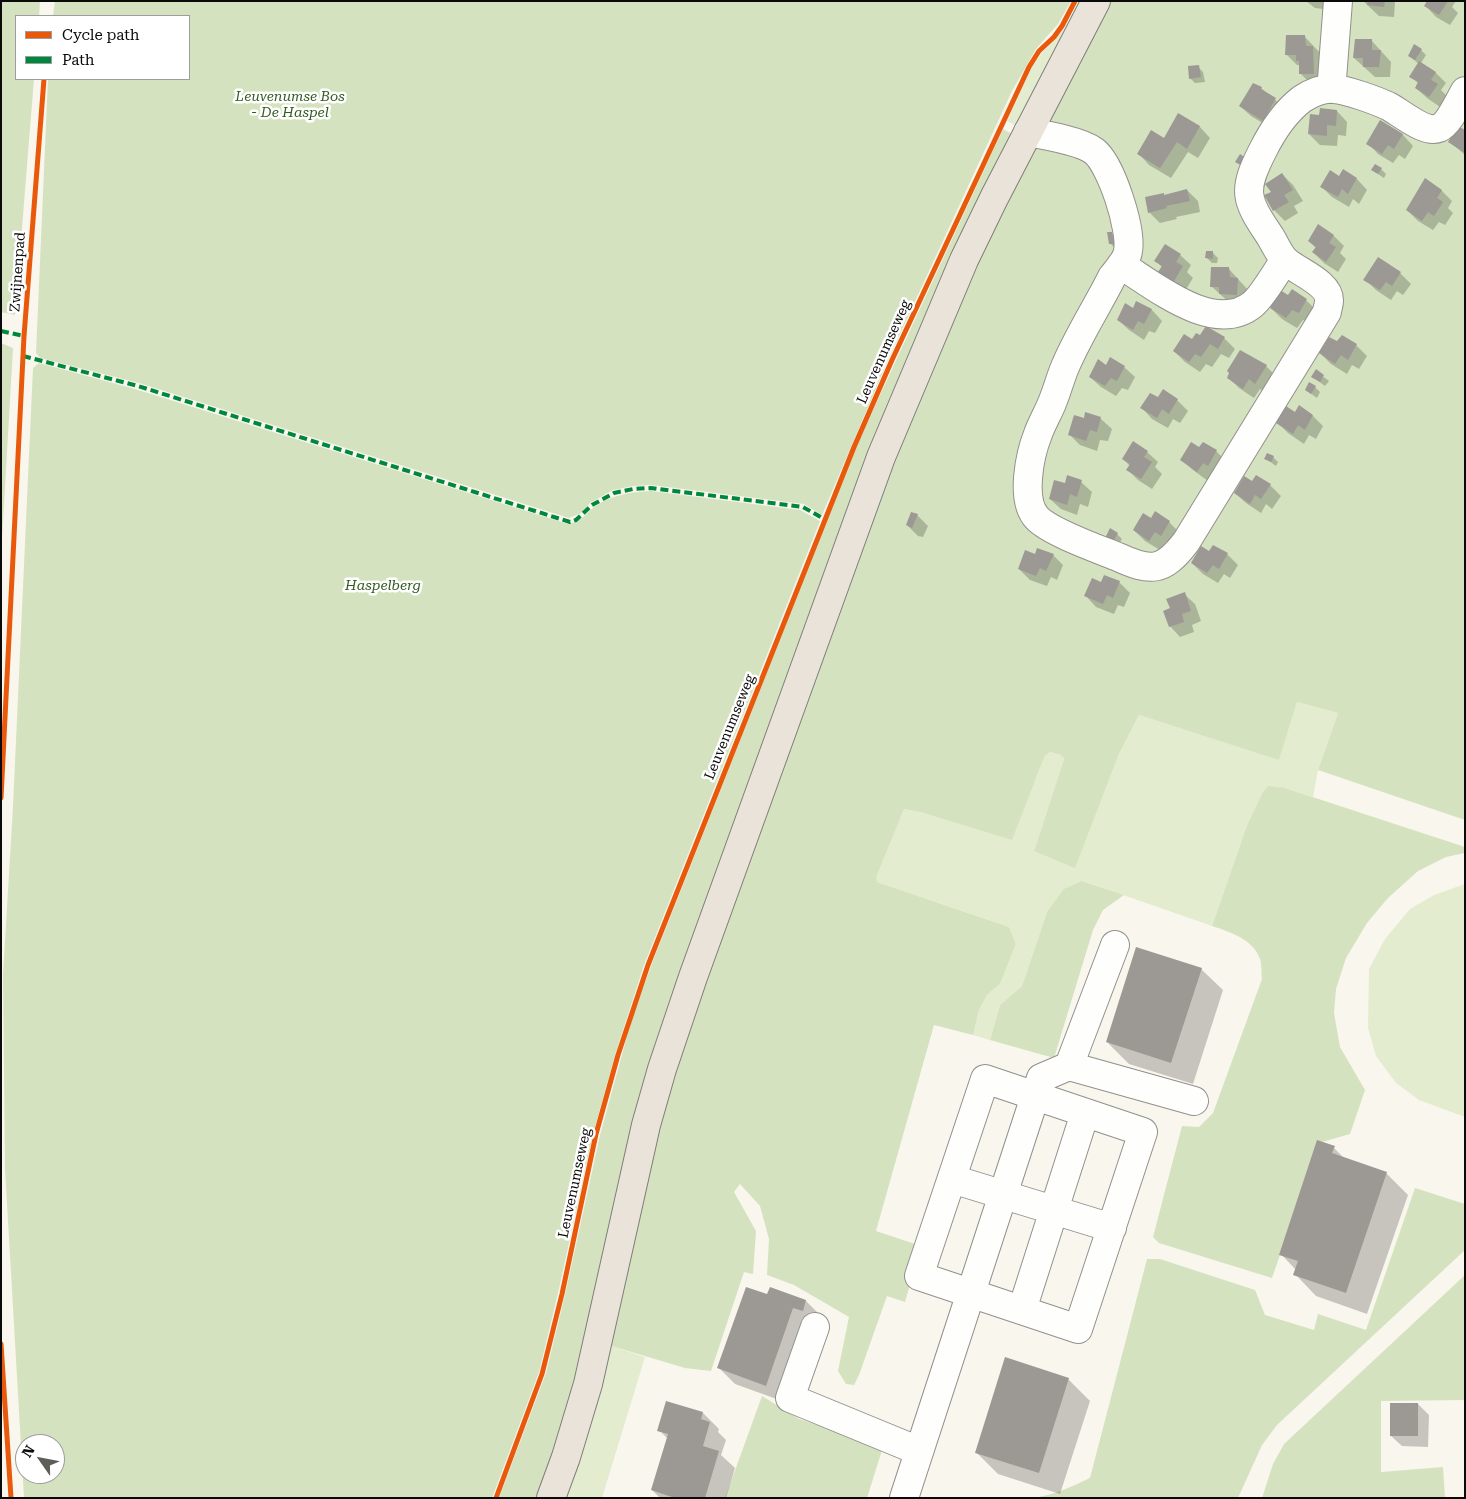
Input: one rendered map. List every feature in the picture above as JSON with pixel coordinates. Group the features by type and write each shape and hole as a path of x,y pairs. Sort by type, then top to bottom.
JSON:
{"main road":[{"path":"551,1498 566,1457 588,1384 646,1125 662,1069 693,977 881,457 964,260 1096,1"}],"lane":[{"path":"1333,88 1332,79 1338,1"},
{"path":"1028,132 1056,138 1093,150 1107,166 1127,226 1128,251 1112,277 1065,367 1052,403 1038,433 1029,468 1029,502 1035,517 1053,529 1132,564 1149,567 1161,566 1175,556 1186,542 1327,312 1329,300 1327,292 1322,285 1285,260 1249,201 1248,187 1256,164 1270,136 1294,105 1306,96 1319,91 1333,88 1388,106 1420,125 1431,128 1439,128 1448,120 1465,91"},
{"path":"1121,265 1172,297 1197,310 1216,315 1232,315 1245,310 1255,302 1285,260"},
{"path":"1069,1066 1114,945"},
{"path":"904,1498 1041,1078 1069,1066 1194,1101"},
{"path":"985,1079 1035,1096 1143,1132 1078,1329 919,1276 985,1079"},
{"path":"1022,1310 1085,1112"},
{"path":"952,1179 1112,1228"},
{"path":"815,1327 790,1398 919,1451"}],"green space":[{"path":"1,1 40,1 39,15 15,15 15,80 34,80 15,315 1,312"},
{"name":"Leuvenumse Bos - De Haspel","path":"55,1 1071,1 1058,24 1036,49 1012,91 888,360 822,515 804,504 651,485 613,490 590,503 581,513 569,518 139,383 40,358 36,353 48,80 190,80 190,15 53,15"},
{"path":"1079,1 1083,1 1018,127 1007,121 1032,67 1064,29"},
{"path":"1105,1 1335,1 1327,78 1252,162 1274,254 1252,299 1218,310 1138,263 1121,190 1047,122"},
{"path":"1342,1 1465,1 1465,82 1437,123 1340,86"},
{"path":"1319,95 1418,130 1465,100 1465,820 1318,770 1338,713 1297,702 1279,760 1139,715 1118,756 1075,868 1034,851 1064,759 1061,755 1050,752 1044,757 1012,840 924,813 904,809 876,877 877,882 1009,927 1016,944 1000,984 987,995 979,1010 973,1035 934,1025 876,1231 921,1246 905,1302 887,1296 859,1375 854,1385 846,1384 838,1371 849,1317 794,1285 767,1275 769,1239 760,1206 740,1184 734,1192 756,1231 753,1274 744,1272 711,1371 685,1368 608,1345 672,1072 900,433 1032,145 1091,155 1122,249 1025,502 1162,571 1331,314 1259,214 1259,165"},
{"path":"1003,129 1014,135 761,758 578,1383 541,1498 499,1498 546,1373 600,1135 632,1018 651,966 856,447"},
{"path":"1280,274 1323,294 1161,561 1054,525 1032,485 1111,287 1128,280 1216,321"},
{"path":"1,343 13,348 1,557"},
{"name":"Haspelberg","path":"39,363 135,389 568,524 580,520 594,507 614,497 628,493 651,491 800,510 820,521 644,965 615,1055 593,1134 539,1372 492,1498 24,1498 23,1484 65,1484 65,1434 20,1434 5,1169 3,975 13,806 33,368"},
{"path":"1297,702 1338,713 1318,770 1313,797 1285,788 1246,828 1212,926 1083,881 1047,912 1022,986 1000,1005 990,1040 973,1035 979,1010 987,995 1000,984 1016,944 1009,927 877,882 875,877 904,809 924,813 1044,757 1050,752 1061,755 1064,759 1034,851 1118,756 1139,715 1279,759"},
{"path":"1268,786 1285,788 1465,847 1465,853 1446,857 1418,871 1388,898 1367,923 1346,958 1336,989 1334,1013 1340,1047 1365,1090 1350,1134 1322,1142 1314,1158 1272,1278 1159,1243 1153,1237 1182,1126 1199,1127 1213,1113 1262,979 1260,959 1252,946 1240,937 1212,926 1246,828 1263,792"},
{"path":"1082,881 1124,895 1103,910 1093,930 1054,1058 990,1040 1000,1005 1022,986 1047,912 1064,889"},
{"path":"1465,884 1465,1117 1419,1100 1396,1083 1376,1056 1368,1028 1369,969 1385,939 1410,909 1434,895"},
{"path":"1415,1188 1465,1204 1465,1250 1277,1425 1262,1445 1238,1498 1031,1498 1069,1488 1090,1478 1147,1259 1160,1259 1255,1290 1265,1315 1314,1330 1318,1314 1366,1330"},
{"path":"1465,1275 1465,1400 1381,1401 1381,1472 1443,1467 1445,1498 1262,1498 1273,1464 1284,1444"},
{"path":"608,1345 645,1357 602,1498 563,1498"},
{"path":"762,1396 799,1419 883,1447 867,1498 725,1498"}],"building":[{"path":"1368,1 1385,1 1384,7 1367,5"},
{"path":"1427,1 1448,1 1439,15 1424,6"},
{"path":"1286,35 1305,35 1306,46 1313,46 1314,74 1299,74 1299,61 1296,61 1296,55 1285,55"},
{"path":"1355,39 1372,39 1372,50 1381,50 1379,67 1363,67 1363,58 1353,58"},
{"path":"1414,44 1422,49 1415,60 1408,56"},
{"path":"1419,61 1436,72 1431,80 1438,84 1429,97 1415,88 1418,82 1409,77"},
{"path":"1199,65 1201,77 1189,79 1188,66"},
{"path":"1253,83 1262,87 1261,89 1276,98 1263,121 1239,106"},
{"path":"1320,108 1337,110 1336,126 1327,125 1327,136 1308,134 1310,114 1319,115"},
{"path":"1178,113 1200,126 1187,149 1177,142 1160,168 1137,154 1151,130 1164,138"},
{"path":"1380,120 1403,134 1394,149 1388,145 1382,154 1366,144"},
{"path":"1458,126 1465,130 1465,153 1448,142"},
{"path":"1240,154 1246,158 1242,166 1235,162"},
{"path":"1375,164 1382,168 1378,174 1371,170"},
{"path":"1343,169 1357,178 1348,194 1342,189 1338,197 1320,187 1330,170 1339,176"},
{"path":"1282,173 1293,190 1284,195 1289,202 1273,211 1264,195 1271,192 1265,184"},
{"path":"1425,178 1442,190 1437,198 1443,202 1434,216 1428,212 1422,221 1406,210"},
{"path":"1187,189 1190,201 1166,206 1167,208 1148,213 1145,197 1164,193 1164,195"},
{"path":"1318,224 1334,235 1329,243 1336,247 1326,262 1312,252 1316,247 1308,241"},
{"path":"1107,232 1112,232 1114,244 1109,244"},
{"path":"1165,244 1181,254 1176,262 1183,266 1174,281 1158,272 1162,266 1154,261"},
{"path":"1206,251 1213,251 1213,259 1205,258"},
{"path":"1378,257 1401,272 1392,286 1386,282 1380,290 1363,280"},
{"path":"1211,267 1229,267 1230,277 1238,278 1237,295 1219,294 1219,287 1210,287"},
{"path":"1292,289 1307,299 1299,313 1292,310 1286,318 1270,308 1280,290 1288,295"},
{"path":"1136,301 1152,309 1144,324 1138,321 1133,330 1117,320 1125,303 1133,308"},
{"path":"1206,326 1225,337 1218,349 1210,344 1201,357 1195,354 1189,362 1173,351 1184,334 1192,339 1196,333 1200,335"},
{"path":"1342,335 1357,344 1348,360 1341,355 1335,364 1319,353 1329,337 1337,341"},
{"path":"1240,350 1267,365 1255,384 1249,379 1243,389 1227,378 1229,373 1227,371"},
{"path":"1110,357 1125,366 1117,381 1111,378 1105,386 1089,377 1098,359 1106,365"},
{"path":"1316,369 1324,375 1320,382 1311,377"},
{"path":"1309,382 1316,386 1311,394 1305,390"},
{"path":"1163,389 1178,399 1169,414 1162,409 1157,418 1140,408 1150,393 1158,397"},
{"path":"1299,405 1313,415 1305,430 1298,425 1293,434 1276,423 1286,406 1295,412"},
{"path":"1085,412 1101,417 1097,432 1090,430 1086,441 1068,435 1074,415 1084,418"},
{"path":"1133,441 1148,451 1144,457 1152,462 1141,479 1126,470 1130,464 1122,459"},
{"path":"1191,442 1199,447 1203,442 1217,450 1208,466 1203,463 1197,472 1180,460"},
{"path":"1267,453 1274,456 1271,462 1264,459"},
{"path":"1067,475 1082,480 1077,497 1070,494 1067,505 1049,499 1054,480 1065,483"},
{"path":"1256,475 1271,484 1261,499 1255,495 1250,504 1234,493 1244,476 1252,481"},
{"path":"1155,511 1170,521 1161,536 1155,532 1149,541 1133,530 1143,513 1151,518"},
{"path":"911,512 918,514 912,528 906,525"},
{"path":"1110,528 1118,533 1112,544 1104,540"},
{"path":"1213,545 1228,553 1219,569 1213,565 1207,573 1191,563 1201,546 1209,551"},
{"path":"1037,548 1054,554 1046,571 1040,568 1036,576 1018,569 1025,550 1035,554"},
{"path":"1104,575 1120,581 1113,598 1107,595 1103,604 1084,596 1092,578 1101,582"},
{"path":"1185,592 1191,611 1182,614 1184,622 1169,627 1163,611 1170,608 1166,599"},
{"path":"1136,947 1202,968 1171,1063 1106,1042"},
{"path":"1317,1140 1335,1146 1332,1153 1387,1172 1346,1293 1293,1275 1298,1261 1279,1255"},
{"path":"746,1287 767,1294 770,1287 806,1300 803,1311 793,1308 766,1386 717,1368"},
{"path":"1005,1357 1069,1378 1039,1473 975,1453"},
{"path":"666,1401 703,1412 701,1419 710,1422 703,1446 719,1451 705,1498 675,1498 651,1490 668,1434 657,1431"},
{"path":"1390,1403 1418,1403 1418,1436 1390,1436"}],"marked path":[{"path":"1,331 24,336"},
{"path":"23,356 138,386 570,522 576,520 592,505 614,493 651,488 803,507 824,519"}],"cycle path":[{"name":"Leuvenumseweg","path":"496,1498 542,1374 562,1294 596,1134 618,1055 648,965 854,447 892,360 1029,67 1039,51 1054,37 1062,26 1075,1"},
{"name":"Zwijnenpad","path":"1,798 24,336 44,80"},
{"path":"1,1344 11,1498"}]}
